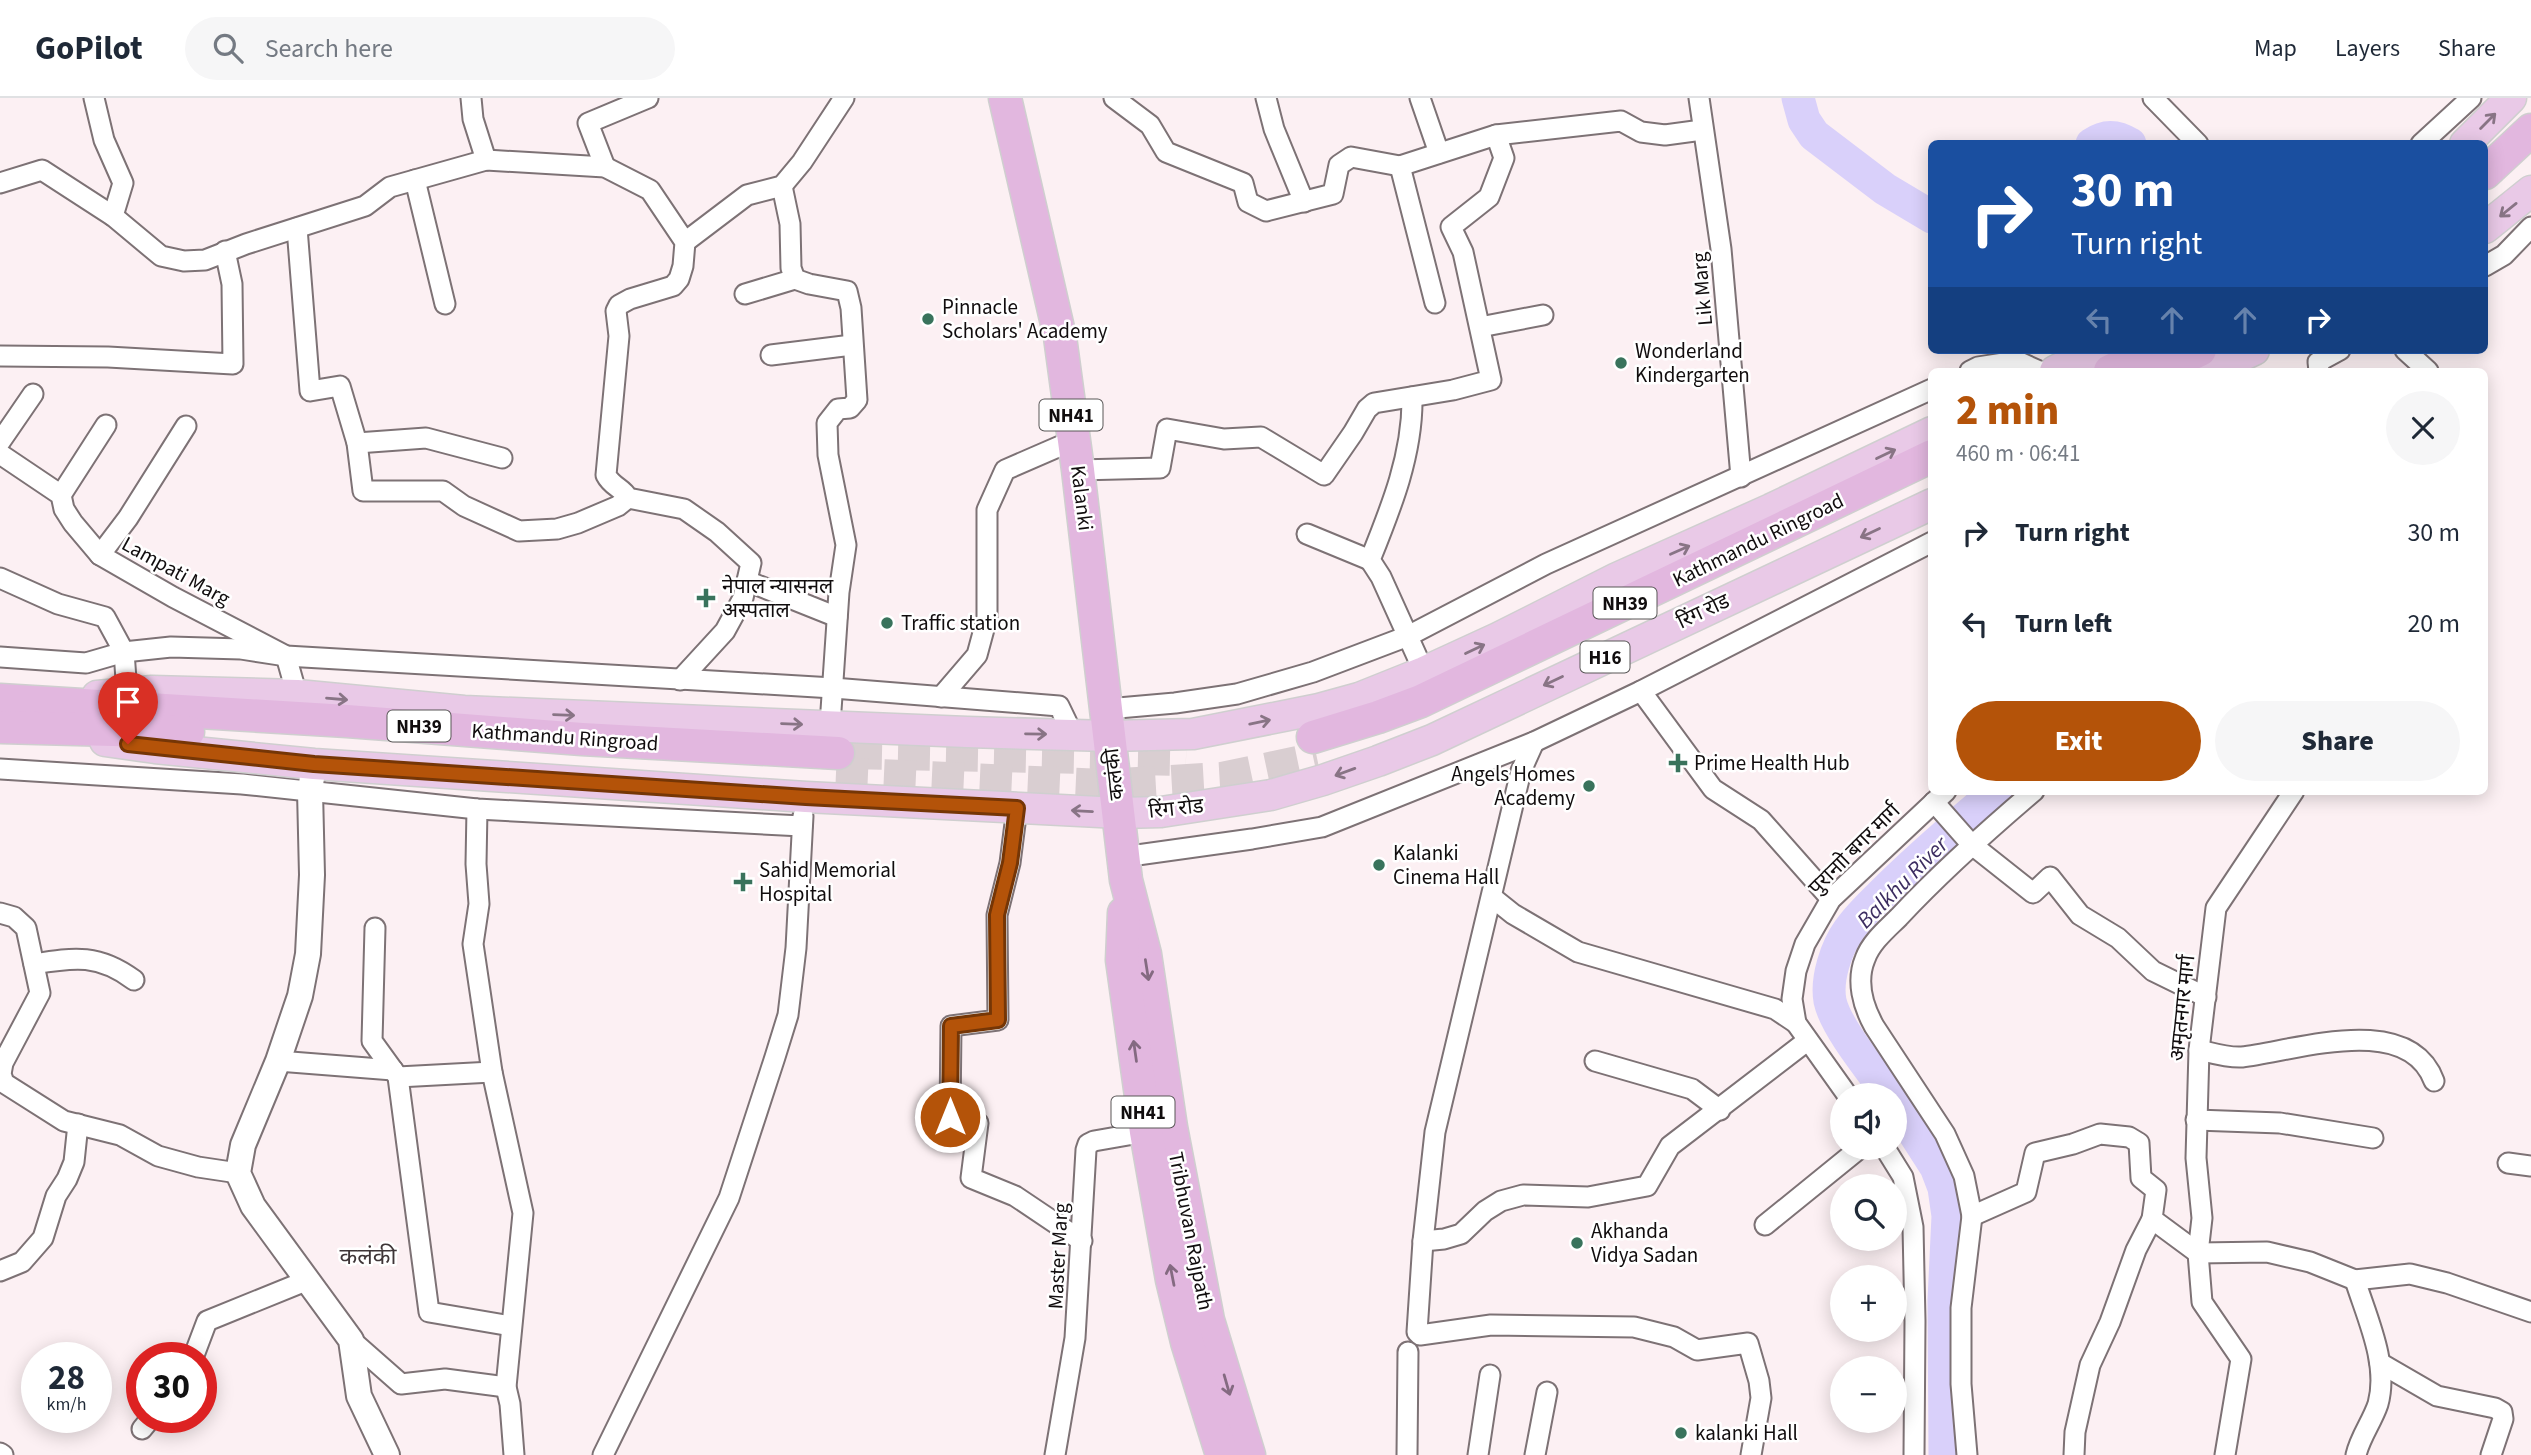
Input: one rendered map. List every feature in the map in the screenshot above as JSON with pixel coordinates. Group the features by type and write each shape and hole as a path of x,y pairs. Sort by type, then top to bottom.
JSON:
{"highway":[{"name":"Kalanki","path":"1005,98 1060,337 1108,722"},
{"path":"2488,170 2531,130"},
{"path":"2488,194 2531,159"},
{"path":"2139,363 2181,354"},
{"name":"Kathmandu Ringroad","path":"1928,458 1421,701 1378,717 1315,748 1388,735 1928,481"},
{"name":"Kathmandu Ringroad","path":"13,715 419,747 834,750"},
{"name":"कलंकी","path":"1108,722 1119,813"},
{"name":"Tribhuvan Rajpath","path":"1119,813 1125,869 1144,954 1172,1280 1187,1342 1222,1455"},
{"name":"Tribhuvan Rajpath","path":"1159,1130 1208,1320 1249,1455"}],"main road":[{"path":"2469,140 2511,98"},
{"path":"2488,226 2531,191"},
{"path":"2061,368 2089,354"},
{"path":"2215,368 2245,354"},
{"path":"13,715 127,693 152,691 297,695 834,750 967,732 1073,735 1108,722 1193,734 1255,723 1359,698 1424,672 1617,578 1771,509 1928,434"},
{"name":"रिंग रोड","path":"13,715 155,748 312,778 804,811 1017,808 1119,813 1161,812 1271,795 1323,780 1432,740 1928,506"}],"street":[{"path":"94,98 104,140 123,183 113,216"},
{"path":"471,98 473,119 486,160"},
{"path":"605,167 588,123 648,98"},
{"path":"685,242 747,195 782,187 802,162 844,98"},
{"path":"1114,98 1150,125 1166,152 1243,183 1248,202 1266,211 1333,194 1339,165 1351,157 1400,166 1496,135 1621,121 1641,132 1664,135 1702,130"},
{"path":"1266,98 1274,129 1304,202"},
{"path":"1420,98 1438,153"},
{"name":"Lik Marg","path":"1699,98 1721,249 1741,477"},
{"path":"2153,98 2194,140"},
{"path":"2425,140 2471,98"},
{"path":"940,696 977,655 987,618 987,510 1005,470 1076,455 1160,468 1167,429 1181,429 1224,439 1261,437 1324,475 1367,409 1374,403 1453,390 1491,380 1463,252 1451,227 1489,197 1504,158 1496,135"},
{"path":"0,183 42,170 113,216 161,256 184,261 205,260 225,251 365,206 390,187 486,160 605,167 650,190 685,242 680,279 673,286 630,299 619,305 616,311 619,336 606,475 612,485 626,493 628,498"},
{"path":"1400,166 1435,303"},
{"path":"415,180 444,304"},
{"path":"782,187 790,224 791,268 795,279"},
{"path":"2488,264 2504,255 2531,227"},
{"path":"297,228 310,391 340,386 357,443 363,491 443,491 464,506 519,531 557,529 578,523 618,506 628,498 684,509 717,532 751,563 743,598 725,631 680,680"},
{"path":"0,356 108,357 233,364 232,284 225,251"},
{"path":"745,294 795,279 847,291 851,308 857,400 850,408 838,409 827,423 828,455 846,545 837,617 833,688 834,750"},
{"path":"1480,327 1543,315"},
{"path":"771,355 852,345"},
{"path":"2316,368 2335,354"},
{"path":"2409,354 2425,368"},
{"path":"1978,368 2017,361 2032,368"},
{"path":"1108,722 1175,703 1237,694 1313,672 1408,636 1546,564 1928,391"},
{"path":"0,442 33,394"},
{"path":"1370,560 1394,499 1413,423 1412,397"},
{"path":"0,454 61,495 106,425"},
{"path":"100,555 128,518 186,426"},
{"path":"357,443 426,438 502,458"},
{"name":"Lampati Marg","path":"61,495 64,509 73,523 100,555 286,656"},
{"path":"1307,534 1370,560 1381,577 1424,672"},
{"path":"1125,869 1252,839 1322,827 1534,742 1641,691 1928,544"},
{"path":"0,578 58,604 105,617 124,652 127,693"},
{"path":"747,581 837,617"},
{"path":"0,657 86,663 124,652 171,647 241,649 286,656 833,688 1059,706 1073,735"},
{"path":"286,656 297,695"},
{"path":"1641,691 1713,789 1761,820 1831,899"},
{"path":"1534,742 1521,771 1493,898 1435,1132 1423,1241 1417,1332 1420,1335 1491,1325 1634,1327 1674,1337 1697,1350 1748,1343 1759,1381 1761,1403 1751,1455"},
{"path":"0,769 242,784 312,778 477,809 804,811 796,948 788,1015 775,1057 729,1198 603,1455"},
{"path":"312,778 309,954 300,996 278,1060 243,1145 238,1173 253,1206 351,1340 401,1384 445,1379 506,1387"},
{"path":"1967,1455 1961,1384 1961,1308 1972,1216 1964,1176 1945,1134 1865,1009 1861,980 1865,957 1873,944 1970,843 2029,795"},
{"name":"अमृतनगर मार्ग","path":"2225,1455 2241,1359 2202,1302 2198,1253 2202,1218 2196,1158 2199,1051 2216,908 2291,795"},
{"path":"1940,801 1970,843 2033,893 2050,877 2080,915 2118,938 2153,971 2206,997"},
{"name":"पुरानाो बगर मार्ग","path":"1838,1083 1796,1023 1792,999 1796,971 1805,944 1831,899 1940,801"},
{"path":"1017,808 1010,863 997,915 998,1020 951,1026 950,1117 978,1123 971,1178 1015,1196 1083,1241"},
{"path":"477,809 476,864 479,904 473,944 492,1072 523,1213 506,1387 514,1455"},
{"path":"1493,898 1513,914 1578,952 1775,1009 1796,1023"},
{"path":"0,913 14,917 26,928 40,993 3,1063 1,1074 5,1083 64,1121 120,1135 159,1156 198,1167 238,1173"},
{"path":"375,928 372,1041 395,1073 429,1312 511,1326"},
{"path":"34,964 93,959 114,966 134,980"},
{"path":"2199,1051 2238,1058 2349,1039 2404,1046 2430,1070 2434,1081"},
{"path":"1423,1241 1461,1234 1485,1211 1501,1201 1523,1195 1588,1196 1647,1185 1670,1146 1807,1041"},
{"path":"278,1060 395,1073 492,1072"},
{"path":"1595,1061 1692,1089 1720,1110"},
{"path":"2196,1120 2280,1123 2373,1138"},
{"path":"0,1271 22,1262 43,1238 56,1196 74,1162 78,1124"},
{"name":"Master Marg","path":"1055,1455 1075,1338 1083,1241 1086,1150 1088,1144 1094,1141 1159,1130"},
{"path":"1972,1216 2026,1192 2035,1153 2100,1134 2129,1137 2139,1143 2141,1178 2156,1190 2152,1219 2136,1250 2110,1322 2090,1365 2075,1432 2074,1455"},
{"path":"1765,1225 1845,1160"},
{"path":"1892,1160 1903,1177 1913,1227 1914,1455"},
{"path":"2508,1163 2531,1166"},
{"path":"2152,1219 2198,1253 2267,1252 2310,1262 2355,1280 2410,1274 2446,1283 2531,1312"},
{"path":"199,1342 207,1321 309,1280"},
{"path":"2355,1280 2380,1363 2378,1403 2356,1455"},
{"path":"351,1340 359,1396 387,1455"},
{"path":"1408,1352 1408,1455"},
{"path":"2380,1363 2437,1396 2495,1408 2502,1412 2503,1419 2495,1452"},
{"path":"1478,1455 1490,1376"},
{"path":"1535,1455 1547,1392"}],"waterway":[{"name":"Balkhu River","path":"1798,98 1804,120 1814,135 1885,189 1928,215"},
{"name":"Balkhu River","path":"2099,140 2111,137 2122,140"},
{"name":"Balkhu River","path":"1880,1083 1847,1037 1830,1001 1829,983 1836,955 1844,937 1858,918 1902,874 1992,795"},
{"name":"Balkhu River","path":"1907,1122 1936,1167 1944,1188 1948,1216 1944,1300 1945,1455"}],"tunnel":[{"path":"850,753 1186,760"},
{"path":"836,773 1102,785 1222,778 1317,758"}],"place":[{"name":"Pinnacle Scholars' Academy","path":"928,319"},
{"name":"Wonderland Kindergarten","path":"1621,363"},
{"name":"नेपाल न्यासनल अस्पताल","path":"706,598"},
{"name":"Traffic station","path":"887,623"},
{"name":"Prime Health Hub","path":"1678,763"},
{"name":"Angels Homes Academy","path":"1589,786"},
{"name":"Kalanki Cinema Hall","path":"1379,865"},
{"name":"Sahid Memorial Hospital","path":"743,882"},
{"name":"Akhanda Vidya Sadan","path":"1577,1243"},
{"name":"kalanki Hall","path":"1681,1433"}],"district":[{"name":"कलंकी","path":"368,1256"}],"route":[{"path":"128,744 314,764 806,797 1017,808 1010,863 997,915 998,1020 951,1026 950,1117"}]}
